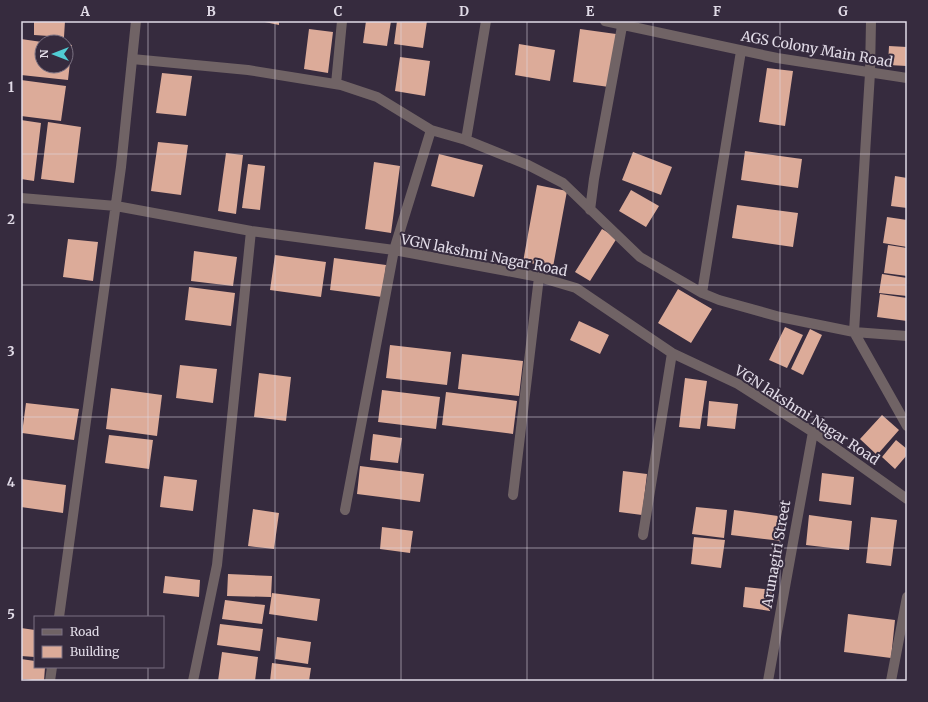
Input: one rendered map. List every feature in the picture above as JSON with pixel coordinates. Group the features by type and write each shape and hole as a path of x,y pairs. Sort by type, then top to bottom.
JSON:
{"street":[{"path":"59,616 116,206 136,21"},
{"path":"336,84 342,21"},
{"path":"466,140 486,21"},
{"name":"AGS Colony Main Road","path":"605,21 623,23 777,58 907,78"},
{"path":"871,21 870,73 854,332 907,426"},
{"path":"590,210 594,179 623,23"},
{"path":"702,293 741,51"},
{"path":"132,59 248,70 336,84 377,97 431,130 466,140 528,165 563,183 640,257 702,293 719,300 780,317 854,332 907,336"},
{"path":"345,510 394,250 431,130"},
{"name":"VGN lakshmi Nagar Road","path":"21,198 116,206 251,231 394,250 539,277 576,288 672,353 738,384 813,432 907,499"},
{"path":"192,681 217,565 251,231"},
{"path":"513,495 539,277"},
{"path":"643,535 672,353"},
{"name":"Arunagiri Street","path":"768,681 813,432"},
{"path":"891,681 907,597"},
{"path":"50,681 52,668"}],"building":[{"path":"34,21 65,21 64,34 34,34"},
{"path":"260,21 279,21 279,25"},
{"path":"366,21 391,21 387,46 363,43"},
{"path":"397,21 427,21 423,48 394,44"},
{"path":"309,29 333,32 328,73 304,69"},
{"path":"580,29 616,34 609,87 573,82"},
{"path":"21,39 34,41 34,74 69,74 68,80 21,75"},
{"path":"519,44 555,50 550,81 515,75"},
{"path":"889,46 907,47 907,66 888,65"},
{"path":"400,57 430,61 425,96 395,91"},
{"path":"767,68 793,71 785,126 759,122"},
{"path":"162,73 192,76 186,116 156,113"},
{"path":"21,80 66,86 61,121 21,116"},
{"path":"21,120 41,123 34,181 21,179"},
{"path":"48,122 81,127 74,183 41,179"},
{"path":"158,142 188,145 181,195 151,191"},
{"path":"745,151 802,159 798,188 741,180"},
{"path":"633,152 672,167 661,195 622,180"},
{"path":"226,153 243,155 236,214 218,211"},
{"path":"439,154 483,165 474,197 431,186"},
{"path":"374,162 400,166 391,233 365,229"},
{"path":"248,164 265,166 260,210 242,208"},
{"path":"895,176 907,178 907,208 891,206"},
{"path":"537,185 567,191 553,267 523,262"},
{"path":"631,190 659,206 646,227 619,211"},
{"path":"737,205 798,213 793,247 732,238"},
{"path":"887,217 907,220 907,247 883,243"},
{"path":"602,229 617,238 590,281 575,272"},
{"path":"68,239 98,242 93,281 63,277"},
{"path":"888,245 907,248 907,276 884,273"},
{"path":"194,251 237,257 233,286 191,281"},
{"path":"275,255 326,262 321,297 270,290"},
{"path":"334,258 386,265 382,297 330,290"},
{"path":"882,274 907,278 907,296 879,293"},
{"path":"189,287 235,293 231,326 185,320"},
{"path":"678,289 712,309 691,343 658,323"},
{"path":"880,294 907,298 907,321 877,317"},
{"path":"579,321 609,335 600,354 570,340"},
{"path":"785,327 803,335 787,368 769,360"},
{"path":"810,329 822,335 803,375 791,369"},
{"path":"390,345 451,352 447,385 386,378"},
{"path":"462,354 523,361 519,396 458,389"},
{"path":"180,365 217,369 213,403 176,398"},
{"path":"259,373 291,377 286,421 254,417"},
{"path":"685,378 707,381 700,429 679,427"},
{"path":"111,388 162,395 157,436 106,429"},
{"path":"382,390 440,397 436,429 378,422"},
{"path":"446,392 517,401 513,434 442,425"},
{"path":"709,401 738,404 735,429 707,426"},
{"path":"26,403 79,409 74,440 22,433"},
{"path":"882,415 899,430 877,455 860,439"},
{"path":"373,434 402,438 398,463 370,460"},
{"path":"109,435 153,440 149,469 105,463"},
{"path":"896,440 907,449 907,455 895,469 882,457"},
{"path":"360,466 424,474 420,502 357,494"},
{"path":"623,471 647,474 642,515 619,512"},
{"path":"822,473 854,477 851,505 819,501"},
{"path":"164,476 197,480 193,511 160,507"},
{"path":"21,479 66,485 63,513 21,507"},
{"path":"696,507 727,510 724,538 692,534"},
{"path":"253,509 279,513 274,549 248,546"},
{"path":"734,510 785,517 782,541 731,535"},
{"path":"809,515 852,521 849,550 806,545"},
{"path":"871,517 897,520 891,566 866,563"},
{"path":"382,527 413,531 410,553 380,549"},
{"path":"694,537 725,540 721,568 691,564"},
{"path":"228,574 272,576 271,597 227,596"},
{"path":"165,576 200,580 199,597 163,593"},
{"path":"745,587 773,590 770,611 743,607"},
{"path":"272,593 320,599 317,621 269,614"},
{"path":"225,600 265,605 262,624 222,619"},
{"path":"848,614 895,620 891,658 844,652"},
{"path":"220,624 263,629 260,651 217,645"},
{"path":"21,628 34,630 34,657 21,656"},
{"path":"277,637 311,642 308,664 275,659"},
{"path":"222,652 258,657 255,681 218,681"},
{"path":"21,659 34,661 34,668 45,668 44,681 21,679"},
{"path":"272,663 311,668 309,681 270,681"}]}
